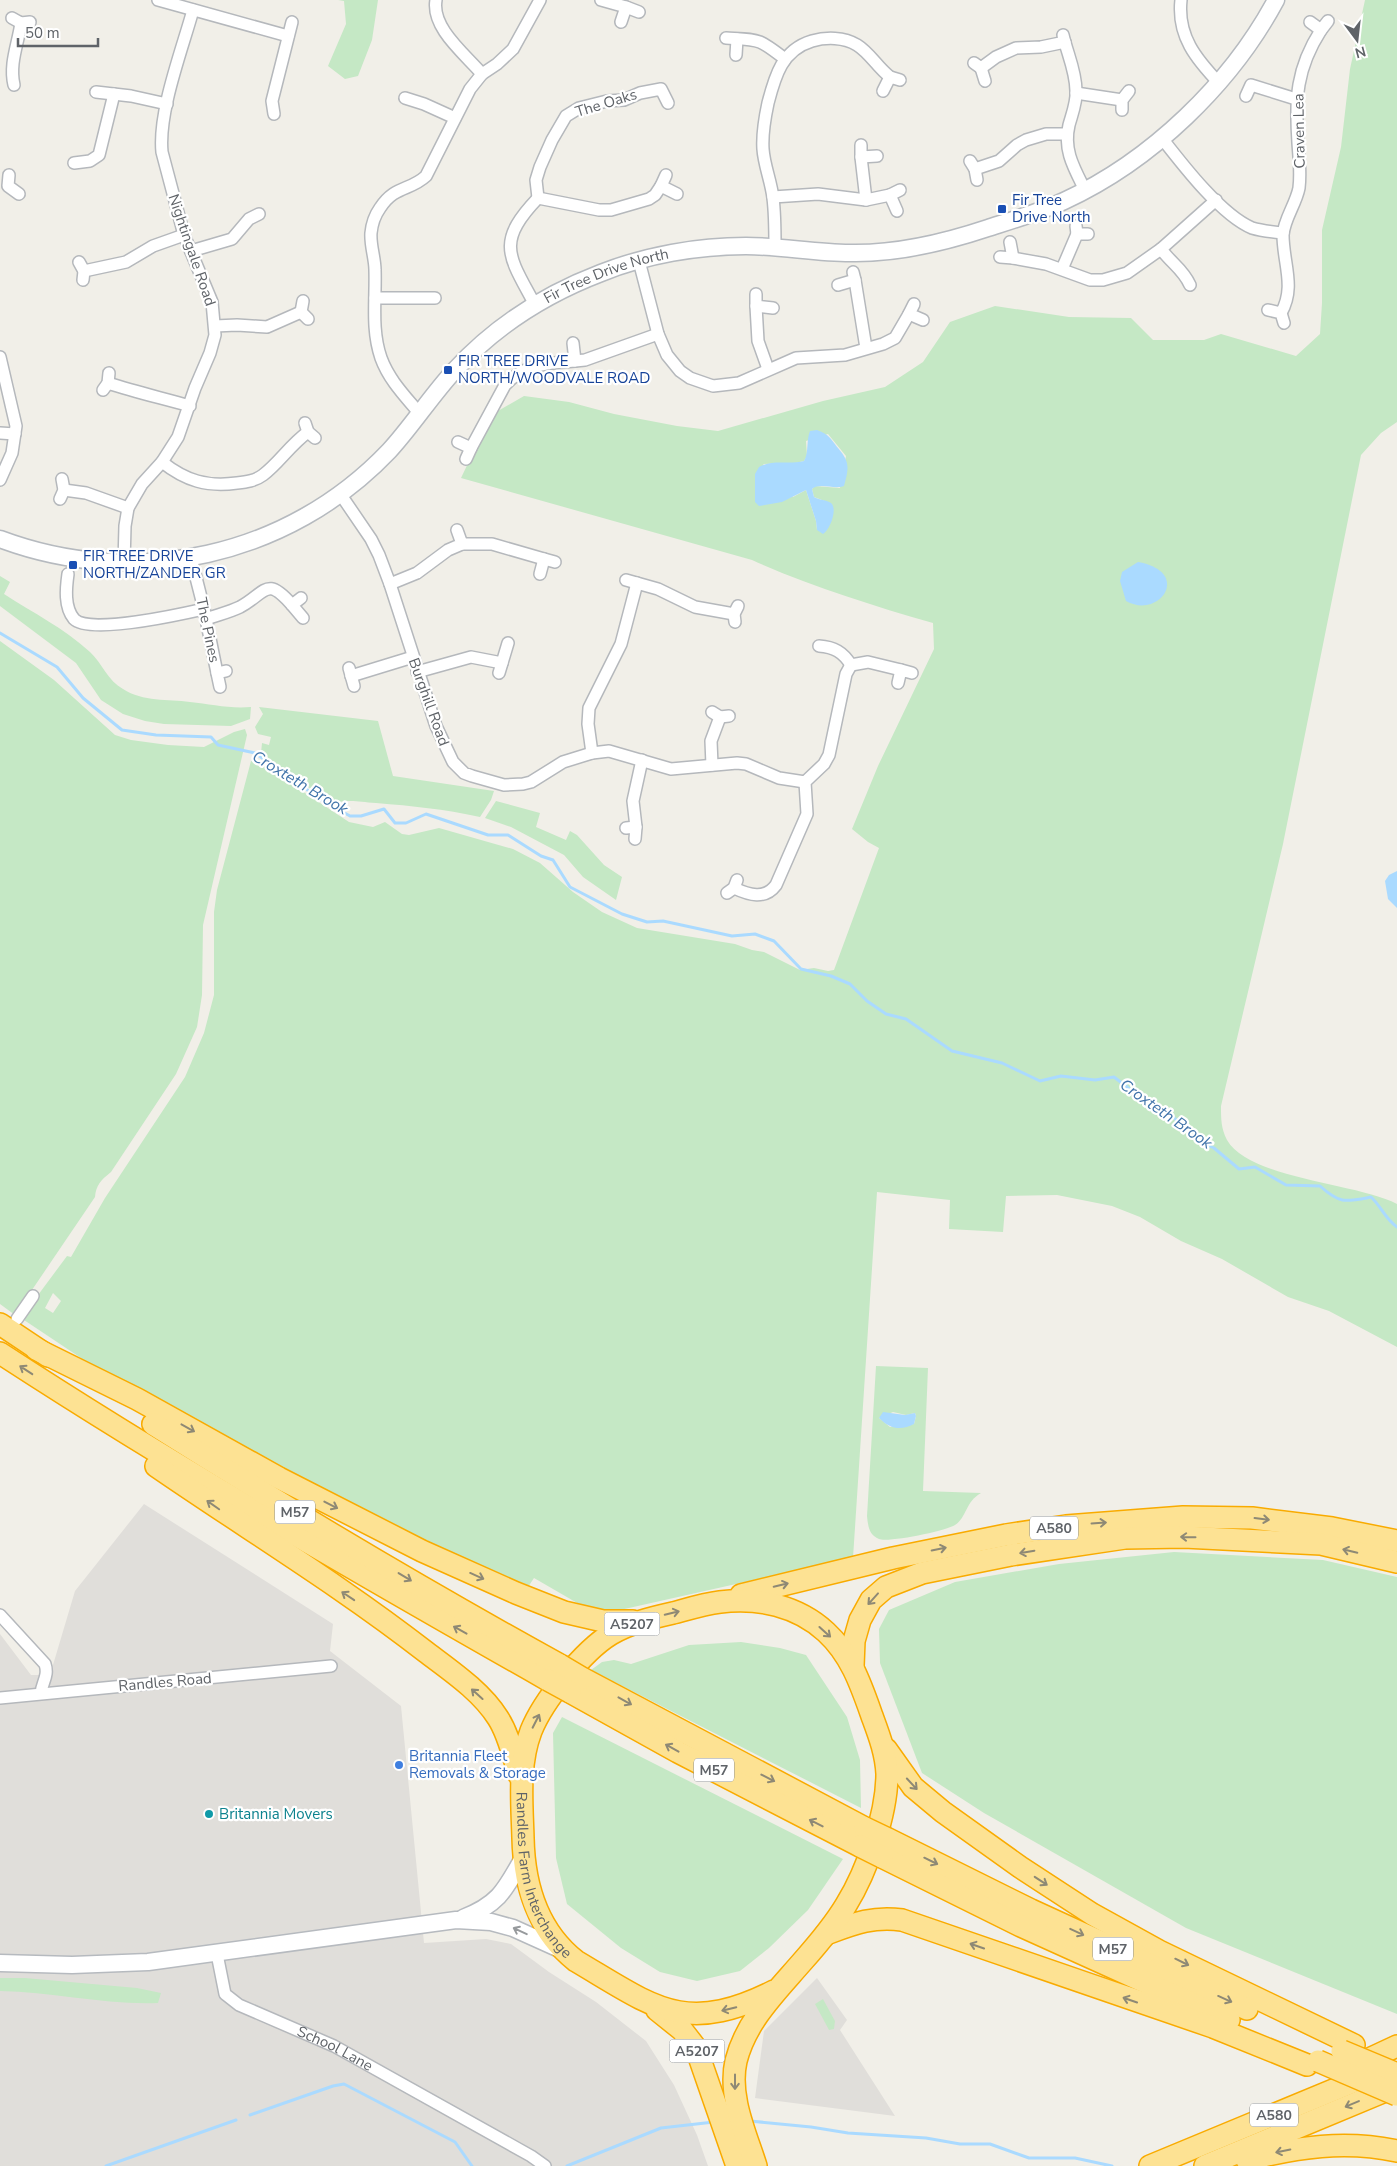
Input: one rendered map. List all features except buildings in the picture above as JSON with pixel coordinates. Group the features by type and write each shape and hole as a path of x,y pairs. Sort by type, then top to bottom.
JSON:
{"highway":[{"name":"M57","path":"9,1322 36,1349 250,1485 426,1590 554,1673"},
{"path":"36,1349 136,1399 279,1478 422,1551 507,1589 580,1617 603,1621 639,1621"},
{"name":"M57","path":"0,1353 257,1512 576,1685 678,1752 885,1848 1348,2048 1397,2074"},
{"path":"52,1386 109,1433 393,1626 456,1675 487,1703 498,1718 507,1734 521,1782"},
{"name":"A580","path":"717,1602 893,1558 1006,1535 1066,1526 1183,1517 1252,1518 1332,1528 1397,1541"},
{"name":"A580","path":"853,1666 854,1641 860,1620 871,1600 886,1587 922,1573 1012,1555 1125,1538 1184,1537 1321,1544 1397,1562"},
{"name":"Randles Farm Interchange","path":"754,1601 776,1605 795,1612 825,1632 853,1666 883,1745 887,1772 880,1822 859,1880 846,1905 826,1934 774,1991 750,2004 731,2010 701,2014 678,2012 648,2004 576,1961 564,1951 547,1930 536,1909 524,1858 521,1782 528,1741 546,1704 590,1650 611,1634 639,1621 717,1602 754,1601"},
{"path":"883,1745 898,1769 913,1787 943,1812 1020,1867 1092,1914 1159,1951 1348,2048 1397,2068"},
{"name":"M57","path":"885,1848 1021,1926 1312,2063 1370,2083 1397,2095"},
{"path":"826,1934 860,1921 883,1918 902,1920 1312,2063"},
{"name":"A5207","path":"737,2166 732,2122 735,2064 741,2046 752,2024 774,1991"},
{"name":"A5207","path":"648,2004 682,2030 696,2048 756,2166"},
{"path":"1189,2150 1256,2112 1397,2046"},
{"name":"A580","path":"1150,2166 1397,2063"},
{"name":"A580","path":"1205,2166 1397,2086"},
{"path":"1225,2166 1299,2148 1332,2145 1367,2146 1397,2151"}],"street":[{"path":"158,0 288,36"},
{"path":"436,0 436,15 442,29 482,74"},
{"path":"420,414 395,385 381,358 374,327 375,268 371,235 374,218 378,209 392,194 416,183 426,176 470,89 482,74 498,64 513,49 540,0"},
{"path":"601,0 639,12"},
{"path":"1181,0 1180,17 1188,45 1198,60 1220,84"},
{"name":"Fir Tree Drive North","path":"0,539 22,547 60,556 124,563 192,558 240,545 314,513 341,495 388,452 455,370 501,329 535,305 604,272 638,261 674,253 711,248 745,246 849,254 908,249 1013,220 1064,201 1136,158 1187,116 1220,84 1260,28 1276,0"},
{"path":"621,22 626,7"},
{"name":"Nightingale Road","path":"124,563 125,526 128,508 142,484 162,462 178,437 213,344 215,326 210,296 184,235 162,152 162,127 167,104 193,10"},
{"path":"8,78 21,21"},
{"path":"274,116 272,101 292,22"},
{"name":"Craven Lea","path":"1268,310 1282,318 1289,290 1283,233 1295,203 1300,178 1296,99 1301,69 1324,26 1310,22"},
{"path":"985,81 978,66 1016,48 1041,47 1064,38 1075,76 1076,93 1067,134 1069,159 1085,190"},
{"path":"736,56 732,39 755,39 763,42 785,58"},
{"path":"775,248 774,198 763,148 765,117 775,76 785,58 807,42 838,39 848,41 864,50 878,67 895,78 883,91"},
{"path":"1246,96 1251,85 1296,99"},
{"name":"The Oaks","path":"538,198 536,180 540,167 552,140 566,116 579,108 607,101 624,100 640,93 662,89 668,103"},
{"path":"96,92 167,104"},
{"path":"1076,93 1124,101"},
{"path":"73,163 90,161 99,155 114,94"},
{"path":"405,98 455,118"},
{"path":"974,170 999,161 1017,145 1026,140 1046,134 1067,134"},
{"path":"1161,137 1216,200 1239,220 1252,228 1283,233"},
{"path":"866,200 861,151 877,156"},
{"path":"535,305 511,261 511,236 523,214 538,198 600,210 611,210 649,199 655,195 663,180 676,194"},
{"path":"6,184 20,194"},
{"path":"774,198 818,194 866,200 895,193 898,211"},
{"path":"1000,257 1062,269 1077,277 1090,280 1116,277 1137,267 1161,249 1216,200"},
{"path":"191,251 232,239 250,219 261,213"},
{"path":"1062,269 1081,231"},
{"path":"82,271 126,262 153,246 184,235"},
{"path":"1010,242 1013,258"},
{"path":"1161,249 1180,268 1190,288"},
{"path":"638,261 658,334 667,355 673,364 690,378 713,386 739,383 796,358 845,355 895,338 912,309 923,320"},
{"path":"838,285 854,276 866,348"},
{"path":"375,298 437,299"},
{"path":"768,369 758,341 756,300 773,308"},
{"path":"215,326 267,327 304,311"},
{"path":"458,442 468,453 505,385 518,373 536,365 594,358 658,334"},
{"path":"573,343 575,361"},
{"path":"0,357 15,416 12,453 0,480"},
{"path":"106,382 135,392 150,394 190,406"},
{"path":"162,462 182,477 201,483 223,485 247,482 263,475 296,441 309,431"},
{"path":"0,433 15,434"},
{"path":"62,489 86,493 128,508"},
{"name":"Burghill Road","path":"341,495 371,539 390,584 436,726 447,752 458,768 472,776 504,785 523,784 531,782 563,762 592,752 618,752 671,769 746,764 779,778 805,782"},
{"path":"458,530 462,544"},
{"path":"390,584 417,573 448,550 462,544 492,544 549,561 540,574"},
{"name":"The Pines","path":"192,558 221,672 220,687"},
{"path":"68,574 65,590 68,603 74,618 80,622 110,626 205,614 240,607 261,591 268,589 280,591 296,601 303,618"},
{"path":"626,580 658,589 695,607 735,614"},
{"path":"592,752 588,724 589,708 621,644 638,583"},
{"path":"417,672 472,657 501,668 508,643"},
{"path":"818,647 836,649 842,653 851,665"},
{"path":"352,676 412,656"},
{"path":"851,665 868,662 907,672 898,683"},
{"path":"733,887 746,893 762,895 768,894 776,885 807,814 805,782 824,764 829,755 846,674 851,665"},
{"path":"712,765 711,741 720,715"},
{"path":"635,839 631,827 633,801 642,760"},
{"path":"9,1322 33,1296"},
{"path":"0,1615 45,1664 47,1671 46,1679 42,1686 41,1694"},
{"name":"Randles Road","path":"0,1698 331,1666"},
{"path":"456,1920 482,1910 495,1901 507,1886 524,1858"},
{"path":"0,1963 115,1964 217,1954 456,1920 491,1922 514,1928 564,1951"},
{"name":"School Lane","path":"217,1954 225,1994 239,2005 334,2046 531,2156 545,2166"}],"shaded area":[{"path":"144,1504 333,1624 330,1651 401,1706 424,1943 486,1939 511,1944 549,1972 596,2002 646,2041 674,2085 697,2135 708,2166 0,2166 0,1634 31,1675 50,1675 75,1591"},
{"path":"817,1978 847,2020 840,2030 895,2116 755,2098 764,2031"}],"green space":[{"path":"338,0 378,0 372,40 358,76 345,79 328,66 346,24 344,1"},
{"path":"1365,0 1397,0 1397,422 1381,433 1361,455 1283,844 1221,1106 1221,1115 1222,1127 1227,1140 1239,1153 1257,1164 1305,1179 1379,1197 1397,1204 1397,1347 1329,1311 1288,1297 1222,1259 1181,1241 1140,1217 1112,1206 1057,1195 1006,1196 1003,1232 949,1229 950,1200 877,1192 853,1558 611,1612 591,1611 534,1578 524,1593 382,1526 87,1362 21,1318 67,1256 71,1257 105,1198 185,1077 204,1033 214,995 214,912 217,890 251,761 264,766 349,822 373,827 385,822 402,834 409,835 439,828 513,849 540,863 573,892 602,912 637,928 735,944 764,952 800,970 814,968 828,971 834,970 879,848 852,829 878,766 934,649 933,623 841,594 752,560 461,478 491,415 524,396 569,402 614,414 677,426 718,431 823,401 885,387 923,362 950,322 995,306 1069,317 1131,318 1153,340 1204,340 1221,334 1296,356 1320,334 1322,230 1341,147 1350,69","holes":["828,434 846,456 840,488 815,486 812,489 814,497 830,503 817,530 806,490 793,497 763,464 804,461 807,456 806,441","53,1293 61,1301 53,1313 45,1308"]},
{"path":"0,576 10,582 4,594 80,643 94,656 109,677 123,689 139,696 156,699 228,707 251,707 250,719 231,726 164,724 145,721 123,714 101,700 76,663 0,606"},
{"path":"0,641 54,680 115,735 131,740 168,745 204,747 234,732 245,729 247,735 203,925 202,995 197,1027 176,1074 111,1172 100,1183 95,1197 15,1315 0,1304"},
{"path":"259,707 378,721 393,776 494,791 491,800 480,817 403,805 355,801 333,803 261,753 262,743 269,745 271,737 258,734 255,727 263,714"},
{"path":"496,801 540,813 536,827 566,840 570,831 577,835 604,865 622,877 616,900 583,877 564,855 511,827 485,818"},
{"path":"876,1366 928,1368 923,1491 981,1493 972,1501 962,1518 955,1525 917,1536 879,1539 871,1533 867,1516","holes":["893,1412 906,1415 915,1413 914,1424 890,1427 879,1418"]},
{"path":"1174,1552 1323,1560 1397,1577 1397,2014 1186,1928 984,1813 922,1773 880,1663 879,1629 889,1610 955,1582 1059,1564"},
{"path":"741,1642 780,1648 806,1655 847,1717 860,1760 861,1808 591,1670 602,1662 614,1660 631,1664 689,1645"},
{"path":"562,1717 843,1859 808,1910 769,1948 740,1971 697,1981 660,1972 621,1948 567,1904 556,1858 553,1733"},
{"path":"0,1978 25,1978 137,1988 161,1993 158,2003 118,2002 0,1991"},
{"path":"823,1999 835,2021 834,2029 829,2030 815,2004"}],"water":[{"path":"817,430 831,439 845,457 847,466 844,486 819,486 812,489 814,497 831,503 834,510 828,528 823,534 817,530 806,490 782,502 759,506 755,502 755,474 759,467 769,463 804,461 810,431"},
{"path":"1138,562 1155,567 1164,575 1167,584 1165,592 1159,600 1150,604 1138,605 1126,601 1120,581 1122,572"},
{"path":"1397,871 1397,908 1388,899 1385,881 1389,875"},
{"path":"883,1412 905,1415 915,1413 914,1424 905,1428 891,1427 879,1418"}],"waterway":[{"name":"Croxteth Brook","path":"0,633 57,667 83,698 122,730 156,735 211,737 218,745 255,753 323,801 350,816 361,816 384,809 395,823 406,823 426,814 488,835 508,835 541,856 553,860 570,887 622,914 647,922 663,921 732,936 755,934 774,941 801,969 831,976 850,984 867,1001 886,1014 906,1019 952,1051 1002,1063 1040,1081 1061,1076 1095,1080 1114,1077 1148,1103 1169,1113 1198,1141 1214,1148 1239,1169 1255,1167 1286,1185 1320,1186 1338,1199 1355,1200 1371,1197 1397,1227"},
{"path":"250,2115 333,2086 344,2084 455,2142 472,2166"},
{"path":"106,2166 236,2120"},
{"path":"750,2121 848,2133 926,2138 960,2144 990,2144 1029,2158 1075,2158 1112,2166"},
{"path":"567,2166 661,2128 714,2122"}],"place":[{"name":"Fir Tree Drive North","path":"1002,209"},
{"name":"FIR TREE DRIVE NORTH/WOODVALE ROAD","path":"448,370"},
{"name":"FIR TREE DRIVE NORTH/ZANDER GR","path":"73,565"},
{"name":"Britannia Fleet Removals & Storage","path":"399,1765"},
{"name":"Britannia Movers","path":"209,1814"}]}
